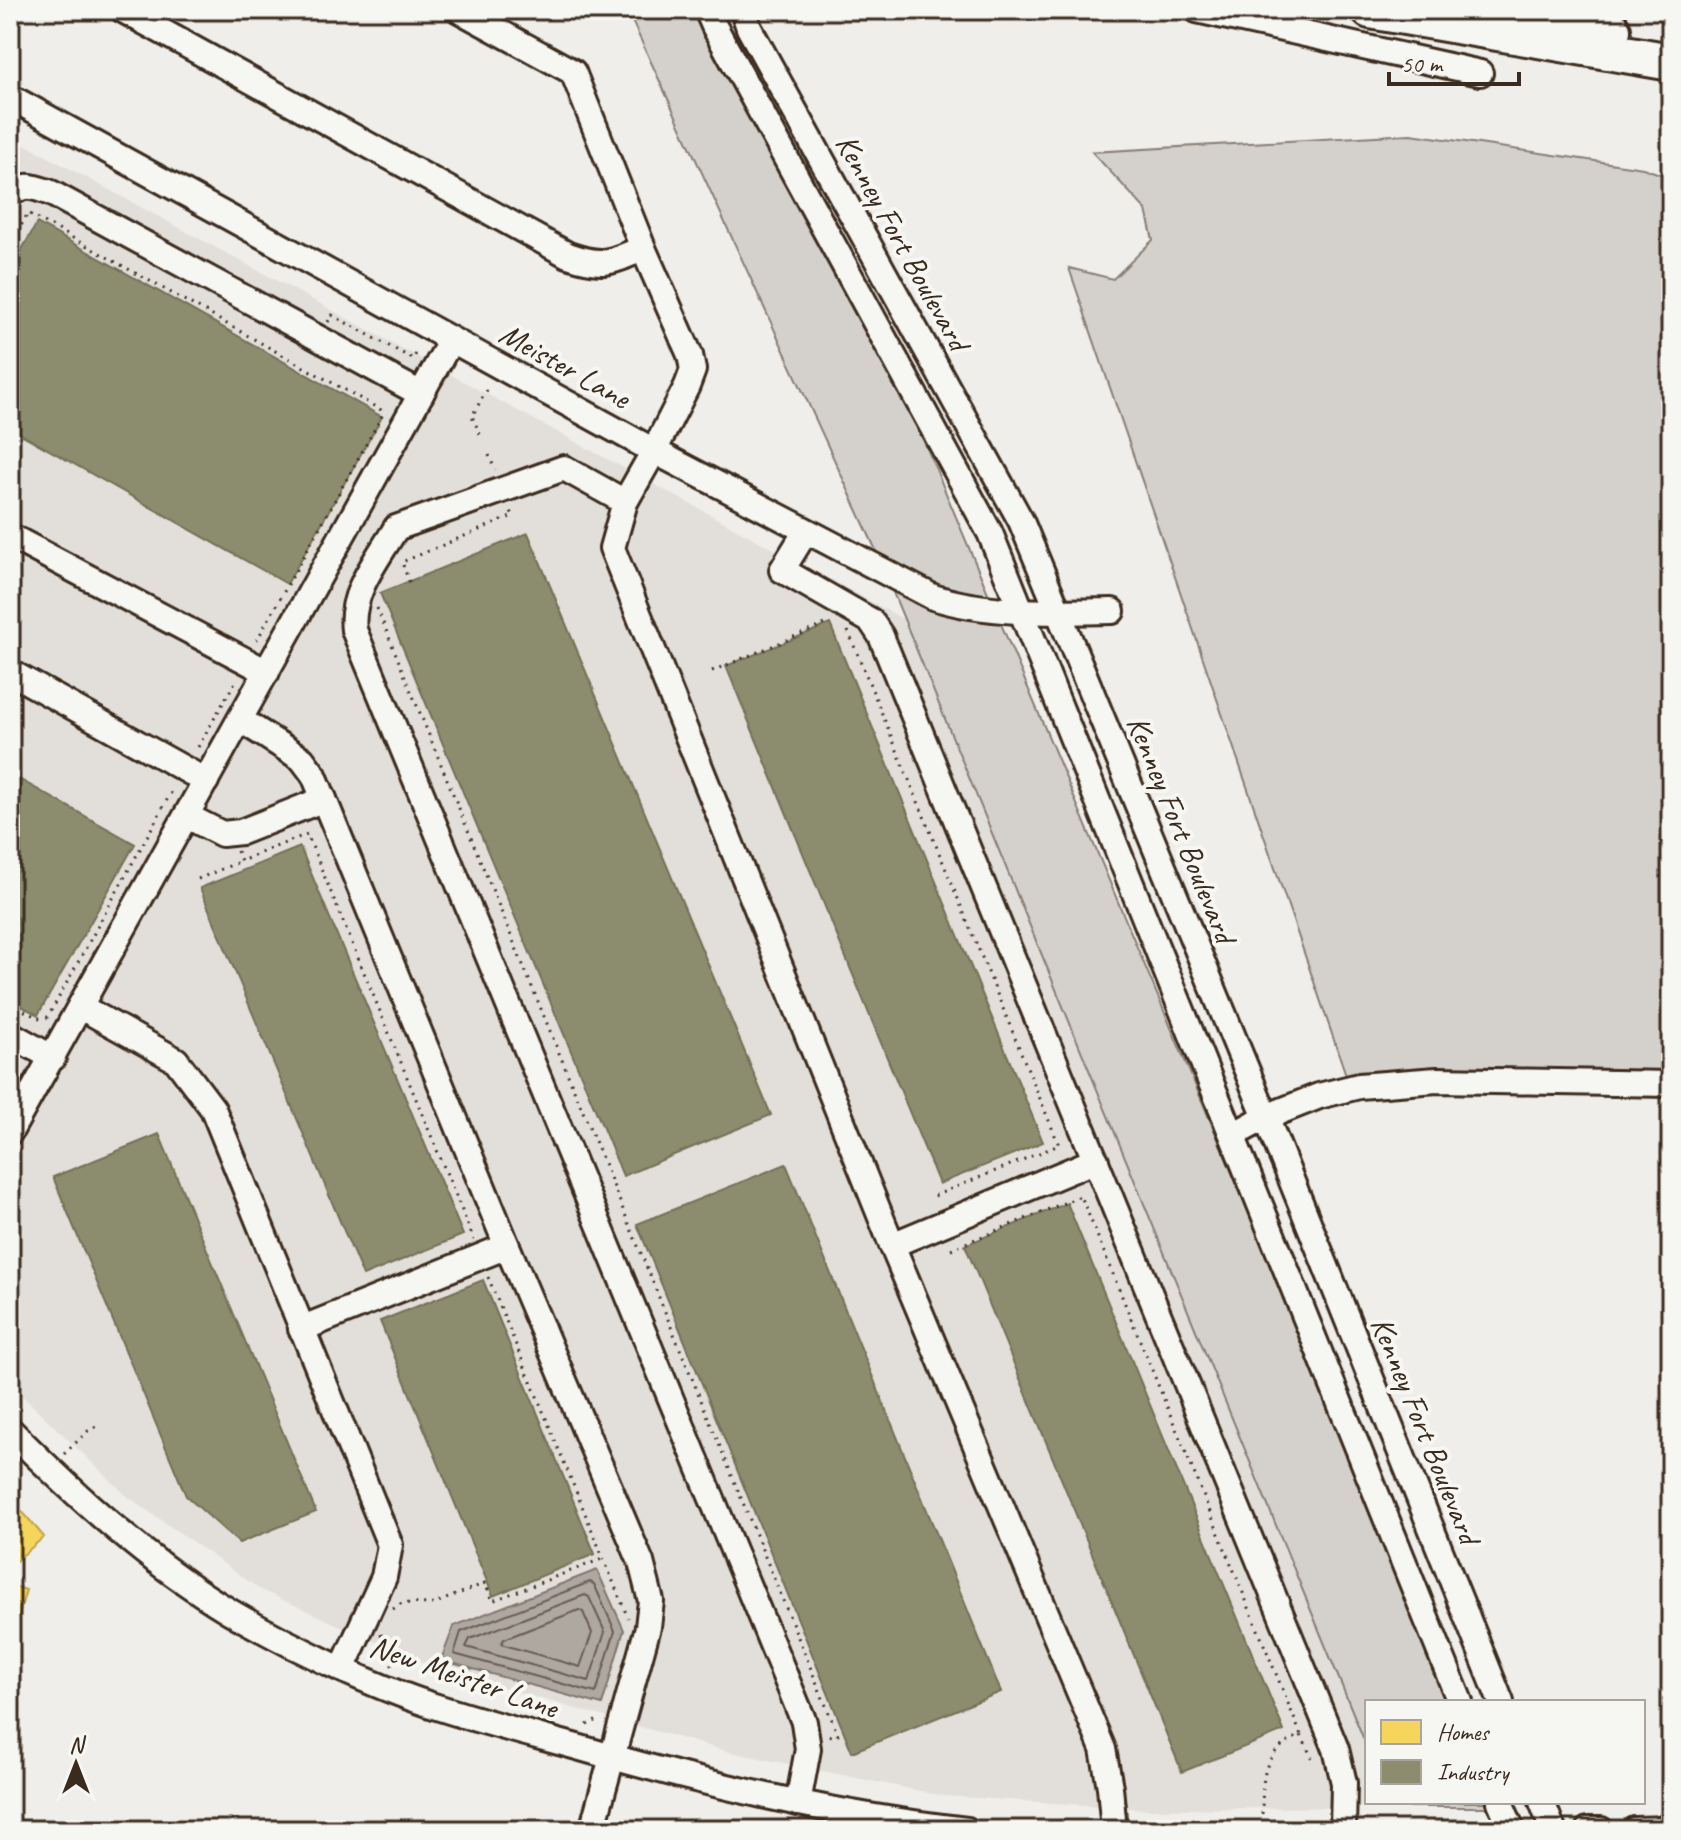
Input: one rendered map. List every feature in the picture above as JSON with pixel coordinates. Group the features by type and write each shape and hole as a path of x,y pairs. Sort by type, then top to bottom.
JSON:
{"highway":[{"path":"1370,10 1671,62"},
{"path":"1528,10 1671,45"}],"street":[{"path":"123,10 168,20 568,255 592,263 613,261 643,248"},
{"path":"459,10 573,72 643,248 690,355 693,370 654,451 625,502 612,548 892,1245 1103,1749 1114,1830"},
{"name":"Kenney Fort Boulevard","path":"707,10 990,533 1459,1700"},
{"name":"Kenney Fort Boulevard","path":"743,10 749,28 1021,521 1266,1117 1500,1700"},
{"path":"1197,10 1480,73"},
{"name":"Meister Lane","path":"10,97 654,451 933,597 957,605 1058,612 1112,611"},
{"path":"10,194 21,186 51,193 421,394"},
{"path":"10,1132 451,340"},
{"path":"625,502 564,468 396,528 355,600 352,613 354,630 804,1722 808,1749 798,1803"},
{"path":"806,531 782,570 871,621 881,636 1336,1749 1344,1783 1343,1830"},
{"path":"10,536 267,672"},
{"path":"10,672 206,781"},
{"path":"241,720 302,759 314,775 507,1246 641,1562 651,1601 648,1627 592,1830"},
{"path":"187,816 222,834 241,832 324,799"},
{"path":"81,1007 176,1060 213,1109 390,1545 384,1577 342,1669"},
{"path":"10,1034 53,1058"},
{"path":"1233,1135 1266,1117 1319,1096 1359,1086 1437,1080 1671,1084"},
{"path":"892,1245 1096,1160"},
{"path":"301,1329 507,1246"},
{"name":"New Meister Lane","path":"10,1430 58,1478 141,1549 228,1610 342,1669 435,1707 723,1788 886,1821 967,1830"},
{"path":"1501,1804 1512,1830"},
{"path":"1543,1804 1553,1830"},
{"path":"1634,1830 1671,1829"},
{"path":"1588,1830 1601,1830"}],"path":[{"path":"10,246 28,213 381,410 383,414 257,640"},
{"path":"324,330 332,315 413,359 417,352"},
{"path":"480,434 472,416 487,390"},
{"path":"489,455 499,480"},
{"path":"409,582 402,562 513,516 507,500"},
{"path":"377,608 838,1735 819,1737"},
{"path":"712,671 842,619 848,631 1059,1145 934,1196"},
{"path":"848,631 853,624"},
{"path":"198,747 235,682"},
{"path":"10,1003 38,1018 48,1017 173,789"},
{"path":"198,879 307,834 475,1243"},
{"path":"236,847 241,861"},
{"path":"951,1249 1081,1196 1312,1758"},
{"path":"487,1274 627,1617"},
{"path":"64,1454 88,1431 100,1425"},
{"path":"389,1617 395,1607 402,1603 434,1604 485,1583 492,1601 602,1559"},
{"path":"383,1627 381,1637 393,1668"},
{"path":"587,1725 607,1714"},
{"path":"1262,1814 1266,1764 1285,1742 1301,1735"}],"shaded area":[{"path":"627,10 750,10 769,73 1454,1700 1365,1700 1365,1742 874,546"},
{"path":"1411,134 1643,168 1671,178 1671,1075 1346,1075 1069,268 1113,279 1153,240 1146,210 1092,152"},
{"path":"26,145 905,620 1365,1742 1365,1804 1390,1804 1391,1807 1145,1809 944,1796 730,1752 438,1670 261,1590 127,1496 10,1384 10,148"},
{"path":"1390,1804 1498,1804 1499,1807 1391,1807"}],"water":[{"path":"597,1570 624,1630 602,1705 441,1660 454,1626"}],"building: Homes":[{"path":"10,1497 44,1537 10,1566"},
{"path":"10,1585 26,1590 10,1647"}],"building: Industry":[{"path":"37,223 382,417 287,584 10,428 10,270"},
{"path":"528,533 771,1115 623,1176 380,593"},
{"path":"830,624 1043,1142 939,1184 726,666"},
{"path":"10,774 135,844 38,1015 10,1000"},
{"path":"300,847 463,1235 363,1276 200,888"},
{"path":"159,1134 316,1512 239,1543 186,1496 53,1177"},
{"path":"786,1164 1001,1692 852,1752 637,1224"},
{"path":"1067,1203 1284,1731 1182,1772 965,1245"},
{"path":"483,1280 595,1554 493,1596 380,1321"}]}
